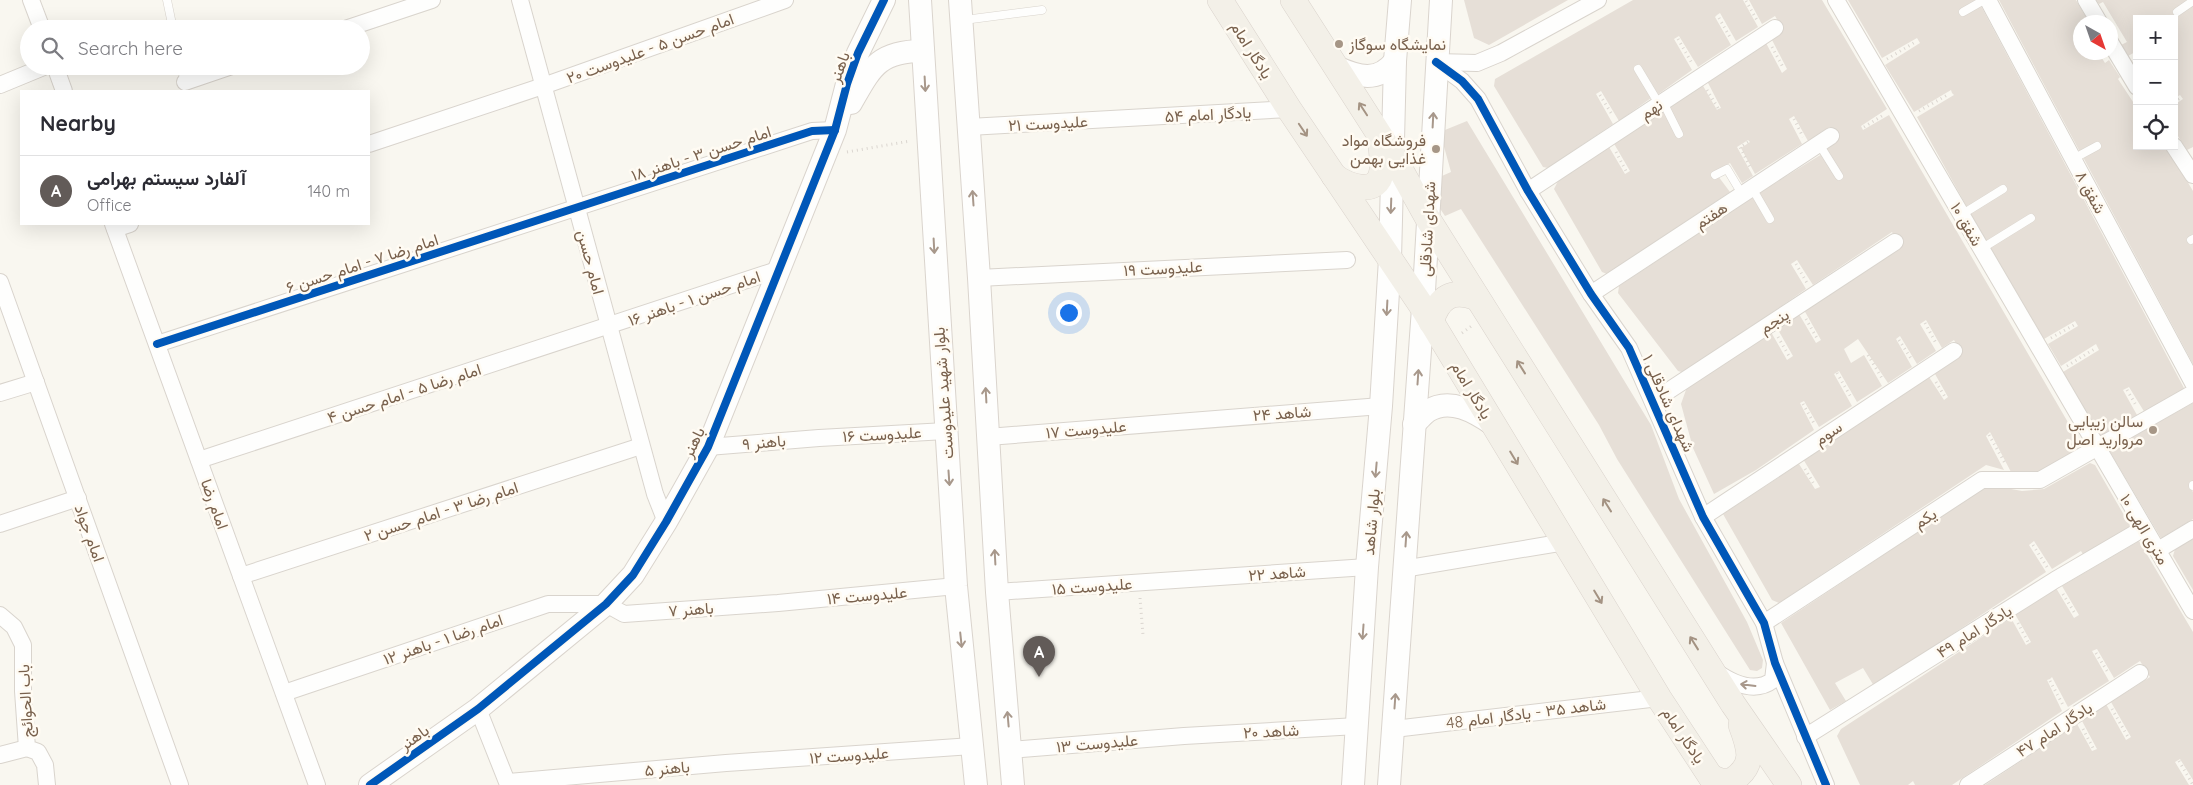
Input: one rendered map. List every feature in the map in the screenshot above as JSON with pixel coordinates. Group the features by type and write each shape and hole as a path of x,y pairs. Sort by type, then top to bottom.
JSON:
{"main road":[{"name":"باهنر","path":"835,130 847,84 858,53 884,0"},
{"name":"بلوار شهید علیدوست","path":"920,0 956,586 976,785"},
{"name":"یادگار امام","path":"1220,0 1288,109 1427,315 1659,698 1714,781"},
{"path":"1293,0 1387,146 1428,219 1709,667 1789,785"},
{"path":"1334,176 1346,184 1359,188 1371,186 1382,172 1387,146 1400,0"},
{"name":"شهدای شادقلی","path":"1427,315 1428,219 1441,0"},
{"path":"960,10 979,278 997,592 1013,785"},
{"name":"باهنر","path":"370,785 478,709 606,604 633,575 666,522 708,446 835,130 863,81 887,56 899,52 923,51"},
{"path":"1336,67 1362,77 1376,75 1388,70 1395,61"},
{"path":"1387,146 1390,259"},
{"name":"بلوار شاهد","path":"1353,785 1390,259"},
{"path":"1389,785 1414,424 1427,315 1449,296 1460,293 1483,307"},
{"path":"1414,424 1429,410 1444,405 1464,408 1479,414 1494,425"},
{"path":"1714,781 1731,781 1745,769 1749,760 1750,750 1733,704"}],"street":[{"path":"31,0 39,20"},
{"path":"370,21 432,0"},
{"name":"امام حسن","path":"520,0 654,494 666,522"},
{"name":"امام حسن ۵ - علیدوست ۲۰","path":"370,144 543,86 785,0"},
{"path":"1436,62 1477,64 1598,0"},
{"name":"شفق ۱۰","path":"1836,0 2098,448"},
{"name":"شفق ۸","path":"1988,0 2193,383"},
{"path":"2086,0 2095,15"},
{"name":"نهم","path":"1528,191 1770,31"},
{"path":"2118,55 2133,80"},
{"name":"شهدای شادقلی ۱","path":"1436,62 1462,81 1478,99 1528,191 1591,294 1629,348 1703,516 1764,623 1775,663 1826,785"},
{"path":"0,85 24,75"},
{"path":"58,75 64,90"},
{"name":"یادگار امام ۵۴","path":"1127,119 1288,109"},
{"name":"علیدوست ۲۱","path":"968,127 1127,119"},
{"name":"امام حسن ۳ - باهنر ۱۸","path":"576,208 812,131 835,130"},
{"name":"هفتم","path":"1591,294 1825,139"},
{"path":"2181,153 2193,175"},
{"name":"امام رضا ۷ - امام حسن ۶","path":"157,344 576,208"},
{"name":"امام رضا","path":"119,226 157,344 317,785"},
{"name":"پنجم","path":"1653,401 1895,242"},
{"name":"علیدوست ۱۹","path":"979,278 1347,260"},
{"name":"امام حسن ۱ - باهنر ۱۶","path":"609,326 780,269"},
{"name":"امام جواد","path":"0,282 180,785"},
{"name":"امام رضا ۵ - امام حسن ۴","path":"199,460 609,326"},
{"name":"سوم","path":"1703,516 1949,353"},
{"path":"0,393 36,382"},
{"name":"یکم","path":"1764,623 1982,480 2040,480 2193,393"},
{"name":"شاهد ۲۴","path":"1184,421 1381,406"},
{"name":"علیدوست ۱۷","path":"988,437 1184,421"},
{"name":"علیدوست ۱۶","path":"819,438 946,431"},
{"name":"باهنر ۹","path":"708,446 819,438"},
{"name":"امام رضا ۳ - امام حسن ۲","path":"241,576 642,446"},
{"name":"۱۰ متری الهی","path":"2098,448 2193,611"},
{"path":"0,524 78,498"},
{"name":"یادگار امام ۴۹","path":"1805,737 2055,580 2144,528"},
{"path":"2158,550 2193,529"},
{"path":"1404,569 1565,542"},
{"name":"شاهد ۲۲","path":"1188,579 1367,567"},
{"name":"علیدوست ۱۵","path":"997,592 1188,579"},
{"name":"علیدوست ۱۴","path":"778,603 956,586"},
{"name":"باهنر ۷","path":"606,604 624,614 778,603"},
{"name":"امام رضا ۱ - باهنر ۱۲","path":"284,693 548,604 606,604"},
{"name":"باب الحوائج","path":"2,618 14,627 23,645 23,691 27,748 38,752 45,764 47,785"},
{"path":"1709,667 1729,681 1754,687 1766,685 1773,680 1775,663"},
{"name":"یادگار امام ۴۷","path":"1972,784 2140,673"},
{"name":"شاهد ۳۵ - یادگار امام 48","path":"1394,729 1659,698"},
{"name":"باهنر ۵","path":"478,709 507,782 726,763"},
{"name":"شاهد ۲۰","path":"1184,736 1357,726"},
{"name":"علیدوست ۱۳","path":"1010,750 1184,736"},
{"name":"علیدوست ۱۲","path":"726,763 972,746"},
{"path":"0,755 27,748"}],"lane":[{"path":"167,0 171,20"},
{"path":"1963,12 1984,0"},
{"path":"2177,12 2193,1"},
{"path":"960,10 1042,10"},
{"path":"1638,69 1679,134"},
{"path":"1825,139 1839,176"},
{"path":"2073,160 2097,146"},
{"path":"1715,175 1727,169 1751,188 1770,219"},
{"path":"1962,215 2003,188"},
{"path":"1981,249 2031,218"}],"path":[{"path":"1746,0 1770,31 1784,69"},
{"path":"1719,18 1739,52"},
{"path":"1678,39 1700,77"},
{"path":"1874,66 1917,42"},
{"path":"1864,127 1949,94"},
{"path":"1600,95 1626,171"},
{"path":"824,156 928,138"},
{"path":"1748,142 1740,147 1751,188"},
{"path":"1798,306 1818,340"},
{"path":"1444,344 1483,307"},
{"path":"1771,324 1789,356"},
{"path":"1925,324 1949,353"},
{"path":"2038,345 2074,325"},
{"path":"1899,340 1920,373"},
{"path":"2054,373 2096,348"},
{"path":"1868,355 1891,392"},
{"path":"1837,373 1860,412"},
{"path":"1803,404 1822,438"},
{"path":"1989,435 2009,469 2008,479"},
{"path":"2034,545 2076,615"},
{"path":"1138,582 1143,635"},
{"path":"2010,608 2028,642"},
{"path":"2096,653 2128,737"},
{"path":"2050,681 2094,748"},
{"path":"2179,762 2193,785"}],"building":[{"path":"1464,0 1568,0 1489,45 1474,38"},
{"path":"1633,0 1743,0 1758,27 1736,41 1720,13 1717,15 1715,17 1731,45 1698,67 1679,36 1674,39 1692,70 1657,95 1639,65 1635,68 1651,98 1619,121 1601,91 1596,94 1613,124 1548,168 1543,167 1494,86 1495,79"},
{"path":"1749,0 1822,0 1887,109 1861,126 1863,130 1889,115 2080,443 2079,449 2036,474 2011,472 1990,432 1986,436 2004,470 1986,465 1779,603 1772,600 1723,514 1799,464 1815,489 1820,487 1803,459 1929,377 1944,400 1948,397 1935,374 1962,355 1954,340 1942,348 1926,320 1920,324 1936,351 1917,364 1900,336 1896,339 1912,367 1888,383 1858,339 1844,349 1851,363 1864,355 1882,386 1857,402 1839,371 1834,374 1852,406 1819,427 1804,401 1800,403 1814,430 1756,470 1714,494 1693,448 1681,404 1687,387 1771,332 1787,360 1793,356 1777,328 1799,314 1816,343 1821,340 1804,310 1901,248 1892,232 1813,285 1797,260 1791,264 1806,289 1685,373 1678,371 1618,293 1619,286 1753,197 1767,222 1769,221 1759,193 1822,154 1838,180 1843,177 1826,149 1838,140 1830,127 1808,141 1794,116 1789,119 1802,144 1755,174 1741,148 1750,142 1748,140 1737,147 1753,176 1742,183 1730,163 1715,172 1730,192 1607,274 1602,272 1554,189 1558,181 1609,147 1625,174 1630,171 1613,142 1663,110 1678,138 1683,135 1668,106 1702,84 1717,110 1721,108 1707,81 1766,43 1782,73 1787,69 1771,38 1783,30 1775,16 1762,24"},
{"path":"1848,0 1976,0 1959,11 1962,16 1981,6 2184,388 2182,391 2145,413 2129,387 2123,390 2137,415 2101,437 2063,372 2099,350 2096,344 2061,366 2048,344 2078,326 2075,321 2044,339 1970,213 2006,191 2004,185 1967,207 1917,117 1954,95 1951,90 1914,112 1885,65 1920,43 1917,38 1882,58"},
{"path":"1999,0 2076,0 2085,15 2073,15 2073,60 2103,60 2105,63 2109,60 2120,77 2118,79 2133,102 2133,150 2168,150 2193,191 2193,236 2187,239 2190,244 2193,242 2193,364 2083,157 2101,148 2098,142 2080,152"},
{"path":"2096,0 2190,0 2193,5 2193,147 2187,150 2178,136 2178,102 2183,99 2180,95 2178,96 2178,15 2133,15 2133,53 2128,56 2121,45 2127,42 2118,27 2118,15 2111,15 2103,2 2099,4"},
{"path":"1467,121 1651,425 1679,499 1747,622 1763,660 1762,668 1757,671 1750,670 1617,459 1599,425 1461,209 1445,216 1437,204 1435,179 1451,172 1440,132"},
{"path":"2193,403 2193,483 2189,486 2193,492 2193,519 2161,538 2109,450"},
{"path":"2090,463 2095,465 2132,529 2085,558 2081,551 2052,569 2034,541 2029,545 2046,572 1874,686 1863,668 1835,683 1846,701 1830,710 1781,623 1981,490 1995,486 2022,491 2044,489"},
{"path":"2193,539 2193,590 2173,556 2175,549"},
{"path":"2139,541 2193,632 2193,780 2180,759 2175,762 2189,785 1985,785 2077,724 2092,751 2097,749 2082,721 2106,704 2126,740 2131,737 2111,702 2150,677 2140,661 2114,678 2097,649 2092,651 2109,681 2068,707 2052,677 2047,680 2062,711 1952,785 1915,785 1913,781 1908,785 1860,785 1837,736 1841,729 2011,618 2026,645 2031,642 2015,614 2056,588 2074,618 2079,615 2062,586"}],"cycle path":[{"path":"370,785 478,709 606,604 633,575 666,522 708,447 835,130 847,84 858,53 884,0"},
{"path":"1436,62 1462,81 1478,99 1528,191 1591,294 1629,348 1703,517 1764,623 1775,663 1826,785"},
{"path":"157,344 812,131 835,130"}],"place":[{"name":"نمایشگاه سوگاز","path":"1339,44"},
{"name":"فروشگاه مواد غذایی بهمن","path":"1436,149"},
{"name":"سالن زیبایی مروارید اصل","path":"2153,430"},
{"name":"آلفارد سیستم بهرامی","path":"1039,677"}]}
